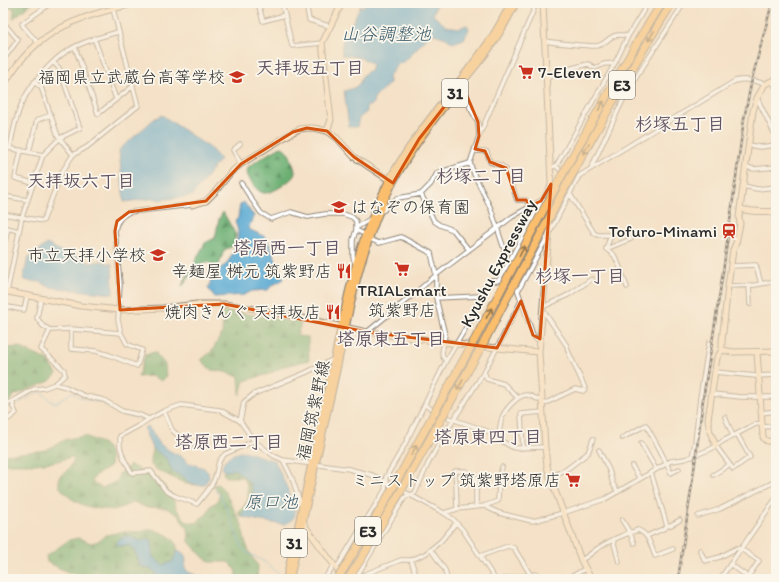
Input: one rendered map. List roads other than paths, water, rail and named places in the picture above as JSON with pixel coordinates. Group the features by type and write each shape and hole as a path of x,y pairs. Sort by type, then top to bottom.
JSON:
{"highway":[{"name":"Kyushu Expressway","path":"340,579 395,484 474,341 568,164 642,34 662,3"},
{"name":"Kyushu Expressway","path":"353,578 363,556 514,290 575,169 645,46 672,3"}],"main road":[{"name":"福岡筑紫野線","path":"290,579 356,266 364,238 372,218 407,149 485,47 503,19 511,3"},
{"name":"福岡筑紫野線","path":"286,579 302,507 314,465 334,359 359,268 378,213 391,182 419,139 489,49 507,21 516,3"}],"street":[{"path":"38,43 22,24 51,3"},
{"path":"3,87 19,62 38,43 56,30 86,17 137,3"},
{"path":"258,3 263,21 286,15"},
{"path":"282,3 292,46 322,43"},
{"path":"306,3 310,20 329,26"},
{"path":"327,131 331,120 322,43 329,26 342,3"},
{"path":"536,3 470,162 498,228 514,290 521,300 533,335 536,339 540,339"},
{"path":"542,3 554,166 539,352 545,447 550,477 581,560 591,579"},
{"path":"554,166 615,63 628,36 648,3"},
{"path":"590,169 623,100 684,3"},
{"path":"3,214 43,221 65,166 73,155 87,147 138,106 113,9"},
{"path":"3,22 18,40 4,54 3,60"},
{"path":"10,148 13,129 19,108 34,82 66,51 94,38 118,32"},
{"path":"545,42 595,46 603,44 612,36 628,36"},
{"path":"94,38 116,99"},
{"path":"75,47 98,114 133,86"},
{"path":"53,62 59,68 80,128 60,138 44,155 22,217 5,291 81,306 120,310 224,304 274,312 367,332 456,344 539,352"},
{"path":"547,79 560,71 588,64 596,68 604,64 615,63"},
{"path":"725,417 750,457 733,469 716,446 710,432 708,420 717,358 722,350 728,286 733,250 740,224 739,217 753,110 757,98 766,84 774,80 776,88"},
{"path":"514,290 549,234 579,176 735,81 754,81 766,84"},
{"path":"34,82 41,87 60,138 73,155"},
{"path":"462,84 465,88 470,108 478,122 480,136"},
{"path":"757,98 776,137"},
{"path":"29,152 37,120 51,115"},
{"path":"71,328 71,349 96,351 137,366 142,350 127,344 118,320 120,310 120,284 115,231 117,221 129,212 192,205 206,201 231,172 241,164 293,132 300,129 314,128 327,131 337,138 354,157 391,182"},
{"path":"240,144 233,150 241,164"},
{"path":"748,145 760,147 776,145"},
{"path":"3,147 44,155"},
{"path":"21,150 15,178 33,183"},
{"path":"474,151 487,152 490,162 502,165 506,168 517,200 526,200 530,206"},
{"path":"378,213 398,198 422,194 431,184 437,173 470,162"},
{"path":"554,166 575,184"},
{"path":"746,167 754,169 776,167"},
{"path":"241,183 262,213 271,218 291,212 308,217 325,214 343,214 355,219 356,229 353,240 353,257 356,266"},
{"path":"324,579 335,567 385,490 386,477 404,446 446,361 474,314 480,296 490,281 499,280 541,201 552,184"},
{"path":"744,186 757,189 776,187"},
{"path":"422,194 434,221 453,230 469,250"},
{"path":"570,194 594,234 611,235 606,249"},
{"path":"3,196 28,200"},
{"path":"367,332 436,275 512,217 541,201"},
{"path":"740,209 760,212 774,211 776,230"},
{"path":"356,229 372,218"},
{"path":"3,227 19,231"},
{"path":"3,251 8,228"},
{"path":"356,229 362,233"},
{"path":"372,240 379,242 401,236 431,253 436,275 436,298 445,335 442,353 446,361"},
{"path":"606,249 631,239"},
{"path":"606,249 614,255 627,287"},
{"path":"731,266 756,265 761,284"},
{"path":"543,308 568,295 592,279"},
{"path":"728,286 761,284 776,281"},
{"path":"749,285 750,304"},
{"path":"3,306 24,310 27,296"},
{"path":"436,298 480,296"},
{"path":"41,298 37,318 43,326 50,330 71,328 122,334"},
{"path":"353,578 405,497 415,493 441,440 484,372 521,300"},
{"path":"543,308 567,346 585,389 583,391 575,389 546,403 527,395 518,398 509,406 502,418 499,434 503,442 514,448 545,447"},
{"path":"3,405 34,389 44,388 55,384 65,375 64,370 41,349 50,330"},
{"path":"692,457 709,343"},
{"path":"722,350 732,352 776,351"},
{"path":"757,352 762,437 768,442 776,441"},
{"path":"240,421 244,402 254,394 305,373 334,359"},
{"path":"484,372 487,379 504,384 518,398"},
{"path":"715,372 758,376 776,375"},
{"path":"55,384 66,387 85,396 104,400 122,411 140,415 149,419"},
{"path":"712,394 741,397 776,396"},
{"path":"3,419 8,419 16,413 13,407 13,401"},
{"path":"254,441 225,454 221,458 214,480 197,504 166,491 151,471 132,473 124,459 120,447 120,436 164,411 181,405 220,410 240,421 254,441 274,456 283,460 364,473 386,482 444,513 453,519 463,530 495,579"},
{"path":"425,405 430,408"},
{"path":"164,411 172,430 191,447"},
{"path":"761,413 776,411"},
{"path":"523,448 521,414 543,412"},
{"path":"449,418 499,434"},
{"path":"484,506 499,513 528,521 563,514 605,499 666,463 673,460 692,457 711,449 756,424 776,426"},
{"path":"622,438 646,425 655,439 671,473 679,469"},
{"path":"550,477 567,469 588,453 593,439"},
{"path":"641,443 656,470"},
{"path":"599,450 609,470 613,484 618,492"},
{"path":"283,460 292,478 302,507 305,526 335,567 340,579"},
{"path":"713,475 729,465"},
{"path":"632,466 640,479"},
{"path":"444,513 457,509 484,506 498,501 499,479 502,467"},
{"path":"457,509 455,471 466,470 476,478 476,506"},
{"path":"651,472 667,526"},
{"path":"698,516 720,509 776,481"},
{"path":"720,579 776,498"},
{"path":"622,520 634,543"},
{"path":"647,536 667,526 671,526 680,520"},
{"path":"353,578 401,560 411,560 431,550 441,541 456,523"},
{"path":"581,560 587,558 598,548 613,540 640,530 647,536 655,556 672,549"},
{"path":"613,540 619,562"},
{"path":"480,556 508,546 514,548 530,574"},
{"path":"700,550 704,560 706,561 720,557 737,548 759,561 748,576 730,564"},
{"path":"431,550 445,570 447,579"},
{"path":"411,560 417,579"},
{"path":"567,579 585,569"},
{"path":"503,579 530,574 536,574 547,579"}],"water":[{"name":"山谷調整池","path":"366,3 437,3 433,15 446,26 460,28 466,25 469,29 464,39 453,43 446,38 431,33 405,61 398,64 388,77 390,83 374,98 373,103 370,106 366,106 367,112 359,118 357,127 349,127 344,91 358,85 362,76 371,69 372,64 361,58 342,55 342,43 361,5 363,7"},
{"path":"162,115 211,149 220,159 192,196 124,202 119,150 154,119"},
{"path":"244,202 254,215 248,229 266,237 284,279 271,286 268,290 252,291 244,295 214,297 208,288 211,280 209,272 224,266 232,255 238,237 238,230 235,221 238,218 240,205"},
{"path":"47,244 68,255 77,256 90,263 101,261 112,264 113,294 49,287 40,282 23,279 28,258"},
{"path":"145,427 149,428 161,445 184,458 187,462 204,468 208,472 209,478 204,485 197,485 188,482 184,477 173,472 167,459 151,446 144,429"},
{"name":"原口池","path":"244,451 275,461 294,508 294,517 289,522 285,524 277,524 240,516 247,509 251,500 251,486 249,482 235,469 227,471 222,469 224,461 231,455"},
{"path":"125,536 129,536 140,541 149,539 152,541 153,557 163,565 172,562 178,550 185,555 185,568 188,572 206,579 159,579 155,572 141,567 134,550 128,545 117,545 117,541"}],"waterway":[{"path":"14,404 21,402 41,391 49,400 56,403 72,392 79,397 102,403 119,414 141,418 143,421"},
{"path":"3,410 11,405"},
{"path":"212,487 219,494 226,507 242,548 265,562 283,578"}],"railway":[{"path":"678,579 744,119 752,79 772,3"}],"place":[{"name":"7-Eleven","path":"526,72"},
{"name":"福岡県立武蔵台高等学校","path":"237,77"},
{"name":"はなぞの保育園","path":"339,207"},
{"name":"Tofuro-Minami","path":"729,231"},
{"name":"市立天拝小学校","path":"158,255"},
{"name":"TRIALsmart 筑紫野店","path":"402,269"},
{"name":"辛麺屋 桝元 筑紫野店","path":"344,271"},
{"name":"焼肉きんぐ 天拝坂店","path":"333,312"},
{"name":"ミニストップ 筑紫野塔原店","path":"573,480"}],"district":[{"name":"天拝坂五丁目","path":"310,68"},
{"name":"杉塚五丁目","path":"680,124"},
{"name":"杉塚二丁目","path":"481,176"},
{"name":"天拝坂六丁目","path":"81,181"},
{"name":"塔原西一丁目","path":"287,248"},
{"name":"杉塚一丁目","path":"580,276"},
{"name":"塔原東五丁目","path":"391,339"},
{"name":"塔原東四丁目","path":"488,437"},
{"name":"塔原西二丁目","path":"229,442"}]}
